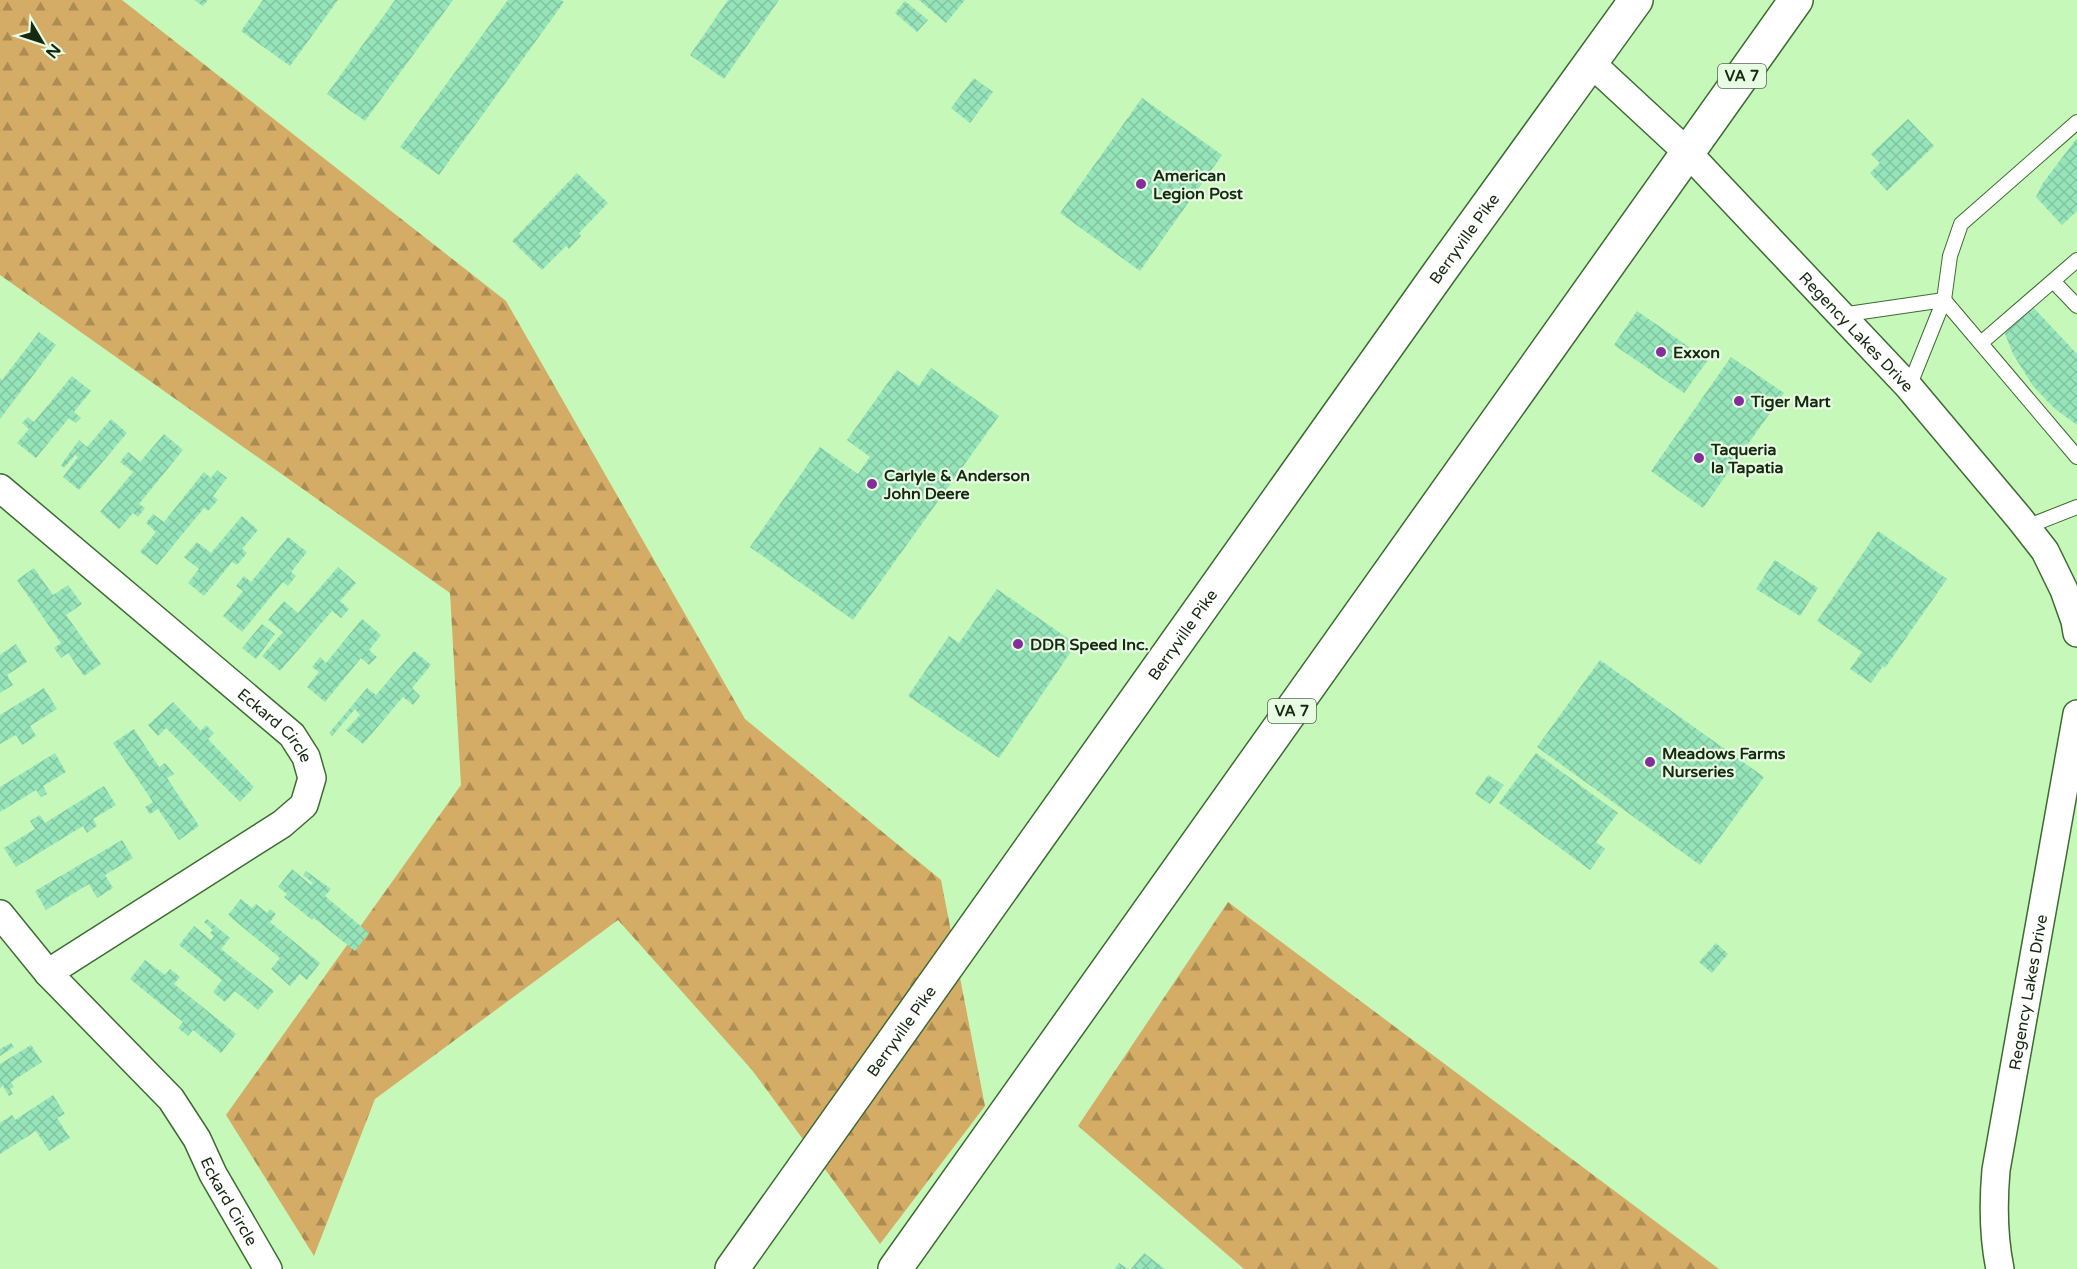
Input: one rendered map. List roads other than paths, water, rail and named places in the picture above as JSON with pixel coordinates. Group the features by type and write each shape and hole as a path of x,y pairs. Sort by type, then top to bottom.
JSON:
{"highway":[{"name":"Berryville Pike","path":"732,1269 1296,474 1636,0"},
{"name":"VA 7","path":"895,1269 1796,0"}],"street":[{"name":"Regency Lakes Drive","path":"1591,63 1687,152 1909,387 2026,526 2052,563 2068,601 2077,633"},
{"name":"Eckard Circle","path":"0,488 217,669 292,735 306,758 312,778 304,805 282,824 48,973"},
{"name":"Regency Lakes Drive","path":"2000,1269 1994,1242 1993,1206 1996,1170 2077,714"},
{"name":"Eckard Circle","path":"0,914 48,973 171,1099 197,1139 213,1174 268,1269"}],"lane":[{"path":"1909,387 1944,300 1950,256 1961,224 2077,122"},
{"path":"1981,343 2077,260"},
{"path":"2053,281 2077,306"},
{"path":"1841,315 1944,300"},
{"path":"1944,300 2077,457"},
{"path":"2026,526 2077,507"}],"place":[{"name":"American Legion Post","path":"1141,184"},
{"name":"Exxon","path":"1661,352"},
{"name":"Tiger Mart","path":"1739,401"},
{"name":"Taqueria la Tapatia","path":"1699,458"},
{"name":"Carlyle & Anderson John Deere","path":"872,484"},
{"name":"DDR Speed Inc.","path":"1018,644"},
{"name":"Meadows Farms Nurseries","path":"1650,762"}]}
